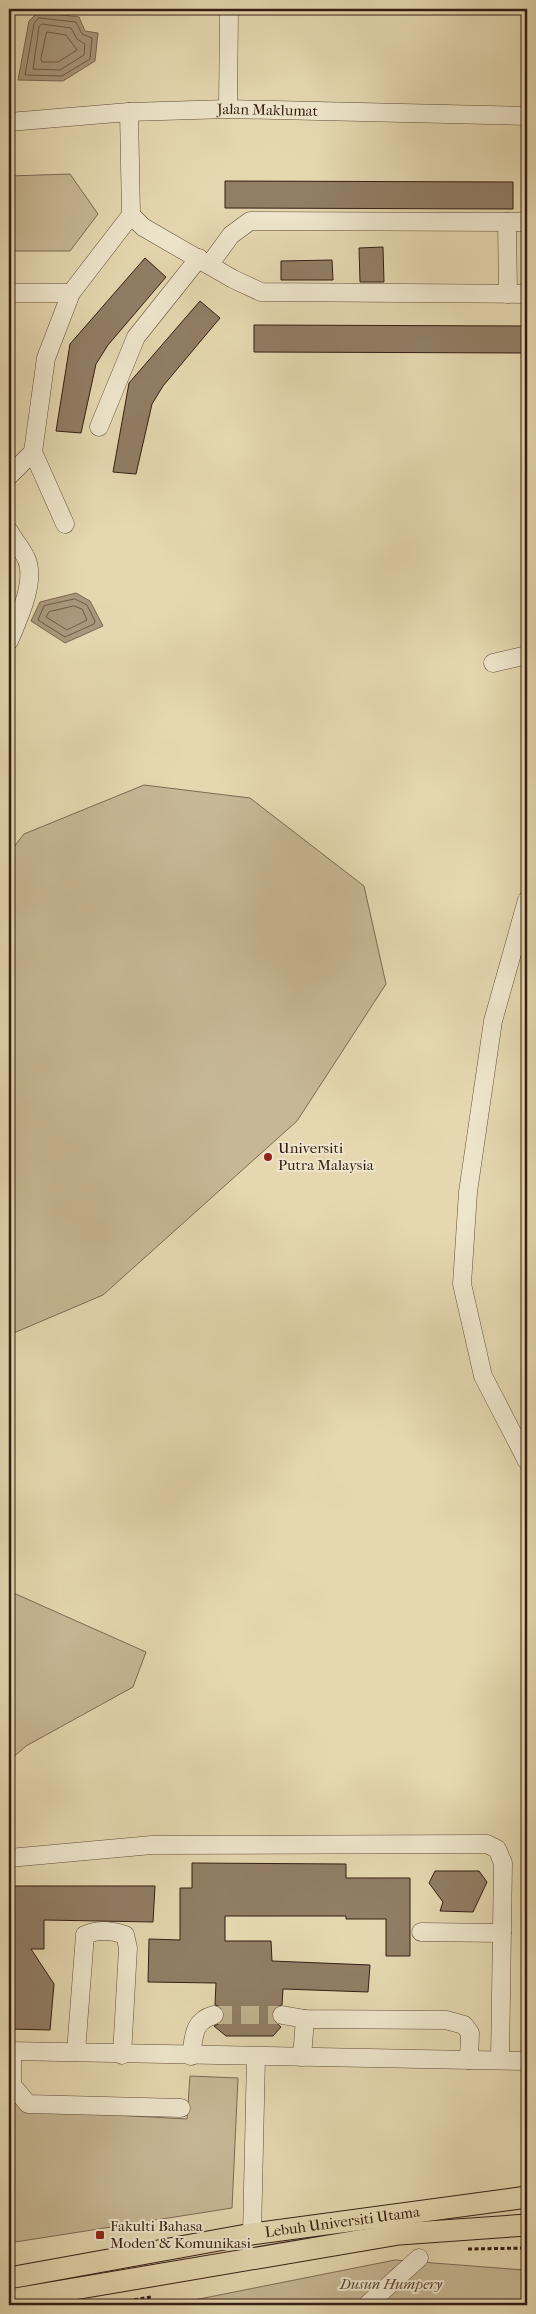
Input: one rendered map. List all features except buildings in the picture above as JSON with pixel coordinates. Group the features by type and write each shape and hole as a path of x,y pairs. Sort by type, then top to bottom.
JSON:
{"main road":[{"name":"Lebuh Universiti Utama","path":"9,2278 252,2234 527,2197"},
{"name":"Lebuh Universiti Utama","path":"9,2300 399,2234 527,2225"}],"street":[{"path":"228,109 229,9"},
{"name":"Jalan Maklumat","path":"9,122 129,112 228,109 527,116"},
{"path":"65,524 33,452 46,358 71,293 131,215 129,112"},
{"path":"131,215 143,227 233,279 261,292 527,294"},
{"path":"99,427 136,337 204,261 231,235 250,221 527,222"},
{"path":"507,222 508,294"},
{"path":"9,293 71,293"},
{"path":"9,476 33,452"},
{"path":"9,531 27,559 30,572 24,607 9,641"},
{"path":"493,663 527,655"},
{"path":"527,900 493,1021 468,1192 462,1284 483,1376 527,1461"},
{"path":"9,1858 152,1845 487,1844 497,1849 503,1864 500,2060"},
{"path":"76,2052 85,1935 93,1931 113,1931 125,1935 128,1948 122,2055"},
{"path":"421,1932 502,1933"},
{"path":"191,2056 195,2028 205,2017 214,2015"},
{"path":"282,2015 305,2019 446,2020 464,2026 470,2033 469,2060"},
{"path":"302,2057 305,2019"},
{"path":"181,2108 28,2104 12,2085 10,2051 122,2055 527,2061"},
{"path":"252,2234 256,2057"},
{"path":"367,2305 419,2258"}],"path":[{"path":"462,2250 527,2248"},
{"path":"102,2305 161,2295"}],"green space":[{"path":"70,174 98,214 70,251 9,251 9,176"},
{"path":"144,785 250,798 364,886 386,984 297,1121 103,1295 9,1335 9,853 24,834"},
{"path":"9,1591 146,1652 133,1687 26,1746 9,1761"},
{"path":"190,2076 238,2078 232,2208 9,2243 9,2095 22,2110 187,2119"},
{"name":"Dusun Humpery","path":"395,2260 524,2270 527,2268 527,2305 169,2305"}],"water":[{"path":"38,12 79,17 85,31 98,33 95,61 63,81 18,80 29,21"},
{"path":"76,593 90,601 103,626 65,643 31,621 40,602"}],"tunnel":[{"path":"214,2015 282,2015"}],"place":[{"name":"Universiti Putra Malaysia","path":"268,1157"},
{"name":"Fakulti Bahasa Moden & Komunikasi","path":"100,2235"}]}
